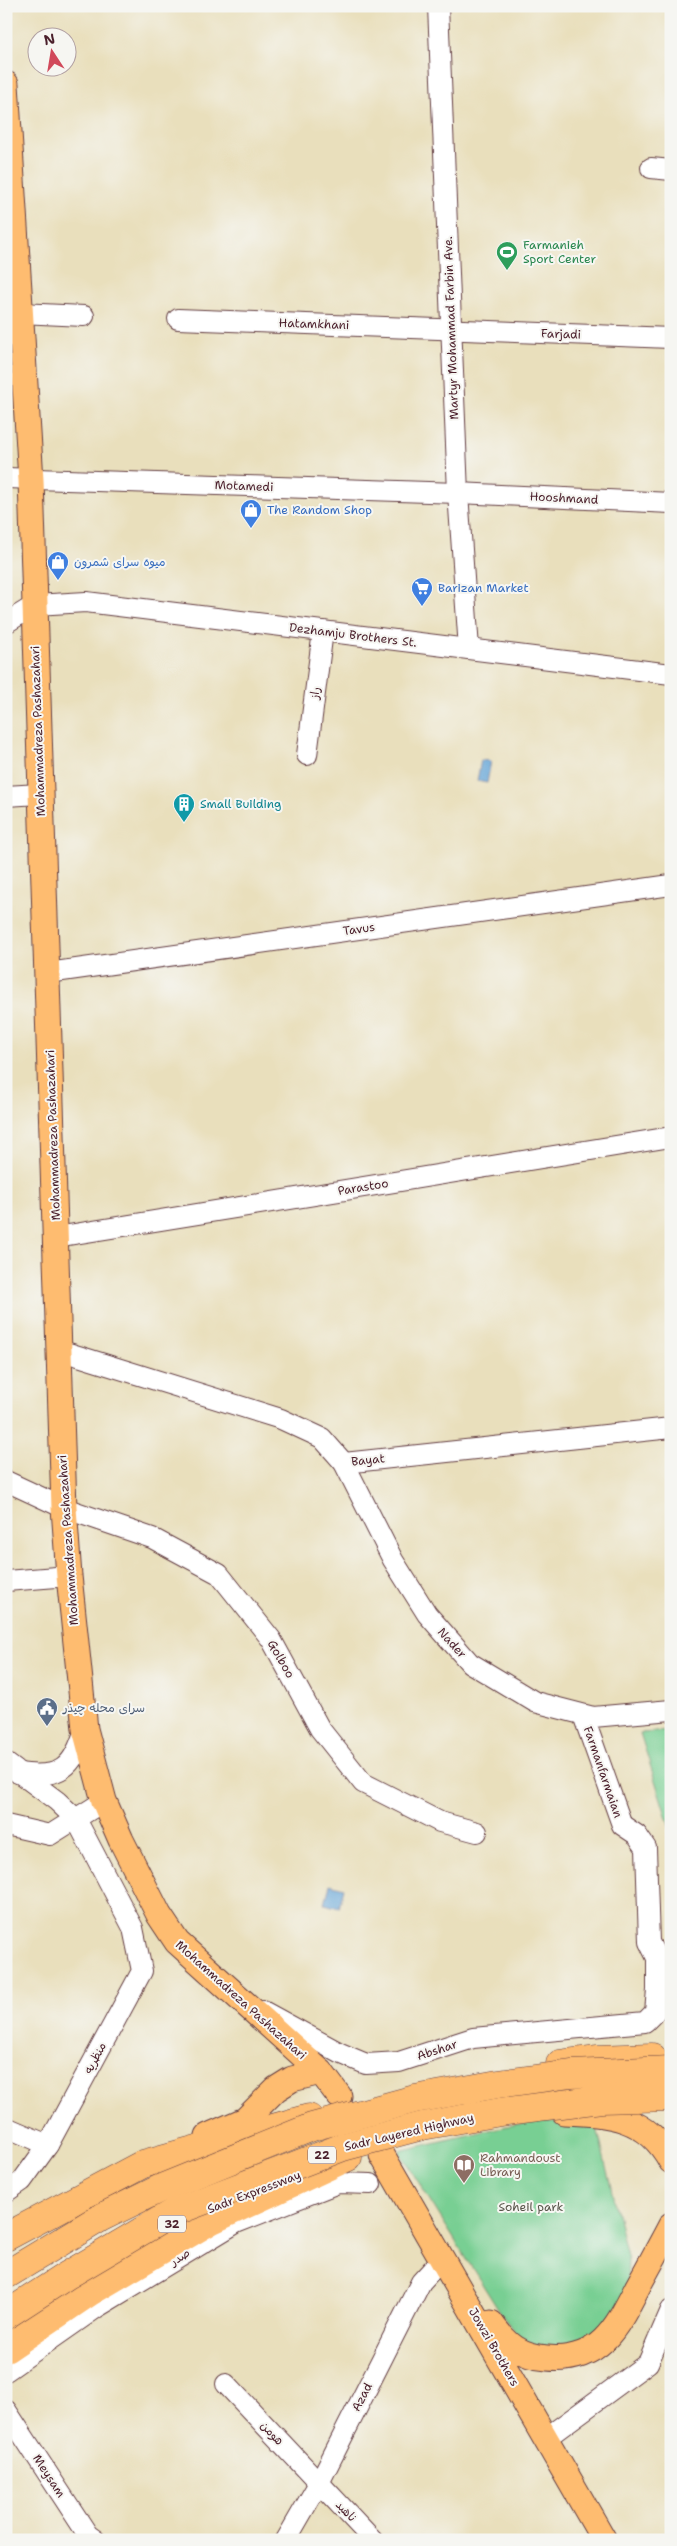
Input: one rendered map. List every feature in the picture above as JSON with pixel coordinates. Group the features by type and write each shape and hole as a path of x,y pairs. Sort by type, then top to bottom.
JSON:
{"highway":[{"path":"6,2237 144,2164 342,2103 412,2087 495,2072 598,2059 671,2057"},
{"name":"22","path":"6,2275 100,2218 159,2189 312,2127 415,2099 498,2084 571,2074 671,2070"},
{"name":"Sadr Layered Highway","path":"6,2315 66,2276 174,2212 344,2147 422,2126 500,2112 601,2099 671,2097"},
{"name":"Sadr Expressway","path":"6,2320 69,2279 178,2221 352,2156 388,2149 476,2120 536,2111 605,2104 671,2102"},
{"path":"6,2348 90,2292 212,2220 352,2156"}],"main road":[{"name":"Mohammadreza Pashazahari","path":"6,84 31,480 39,794 48,973 64,1508 85,1729 104,1802 159,1915 177,1942 321,2072 342,2103"},
{"path":"144,2164 245,2120 276,2089 292,2079 321,2072"},
{"path":"536,2111 603,2114 620,2118 650,2134 665,2150 671,2161"},
{"name":"Jowzi Brothers","path":"388,2149 443,2258 602,2538"},
{"path":"443,2258 503,2340 528,2357 563,2360 594,2349 616,2328 671,2225"}],"street":[{"name":"Martyr Mohammad Farbin Ave.","path":"438,6 450,329 458,493 469,649"},
{"path":"20,313 84,316"},
{"name":"Hatamkhani","path":"178,319 450,329"},
{"name":"Farjadi","path":"450,329 671,338"},
{"name":"Motamedi","path":"6,478 458,493"},
{"name":"Hooshmand","path":"458,493 671,503"},
{"name":"Dezhamju Brothers St.","path":"35,605 86,602 671,674"},
{"path":"6,623 35,605"},
{"name":"راز","path":"307,755 323,631"},
{"path":"6,796 39,794"},
{"name":"Tavus","path":"48,973 671,885"},
{"name":"Parastoo","path":"56,1237 671,1137"},
{"name":"Bayat","path":"59,1350 281,1419 322,1438 344,1462 671,1428"},
{"name":"Nader","path":"344,1462 392,1560 427,1614 470,1663 535,1702 583,1715 593,1717 671,1710"},
{"name":"Golboo","path":"6,1481 64,1508 152,1538 218,1574 270,1639 320,1729 364,1783 440,1822 477,1832"},
{"path":"6,1581 69,1576"},
{"name":"Farmanfarmaian","path":"583,1715 622,1825 637,1835 646,1848 649,1942 657,1958 655,2012 646,2022"},
{"path":"12,1768 41,1776 62,1770 78,1753 85,1729"},
{"path":"12,1768 57,1801 76,1819"},
{"path":"6,1824 50,1835 104,1802"},
{"name":"منظریه","path":"6,2192 22,2181 48,2145 142,1971 133,1928 76,1819"},
{"name":"Abshar","path":"243,2001 340,2053 366,2064 400,2062 473,2038 646,2022"},
{"path":"6,2127 48,2145"},
{"name":"صدر","path":"6,2371 96,2308 236,2223 338,2183 371,2184"},
{"name":"Azad","path":"286,2540 319,2483 421,2282 443,2258"},
{"path":"546,2438 648,2363 671,2310"},
{"name":"هومن","path":"226,2384 319,2483"},
{"name":"Meysam","path":"6,2410 83,2527 94,2540"},
{"name":"ناهید","path":"319,2483 373,2540"}],"green space":[{"path":"671,1731 671,1831 640,1733"},
{"name":"Soheil park","path":"540,2121 596,2123 628,2261 627,2289 620,2305 587,2341 563,2349 538,2346 516,2334 501,2314 399,2151 507,2126"}],"water":[{"path":"481,760 491,761 487,783 477,781"},
{"path":"330,1884 344,1888 339,1908 325,1904"}],"place":[{"name":"Farmanieh Sport Center","path":"507,271"},
{"name":"The Random Shop","path":"251,529"},
{"name":"میوه سرای شمرون","path":"58,581"},
{"name":"Barizan Market","path":"422,607"},
{"name":"Small Building","path":"184,823"},
{"name":"سرای محله چیذر","path":"47,1727"},
{"name":"Rahmandoust Library","path":"464,2184"}]}
